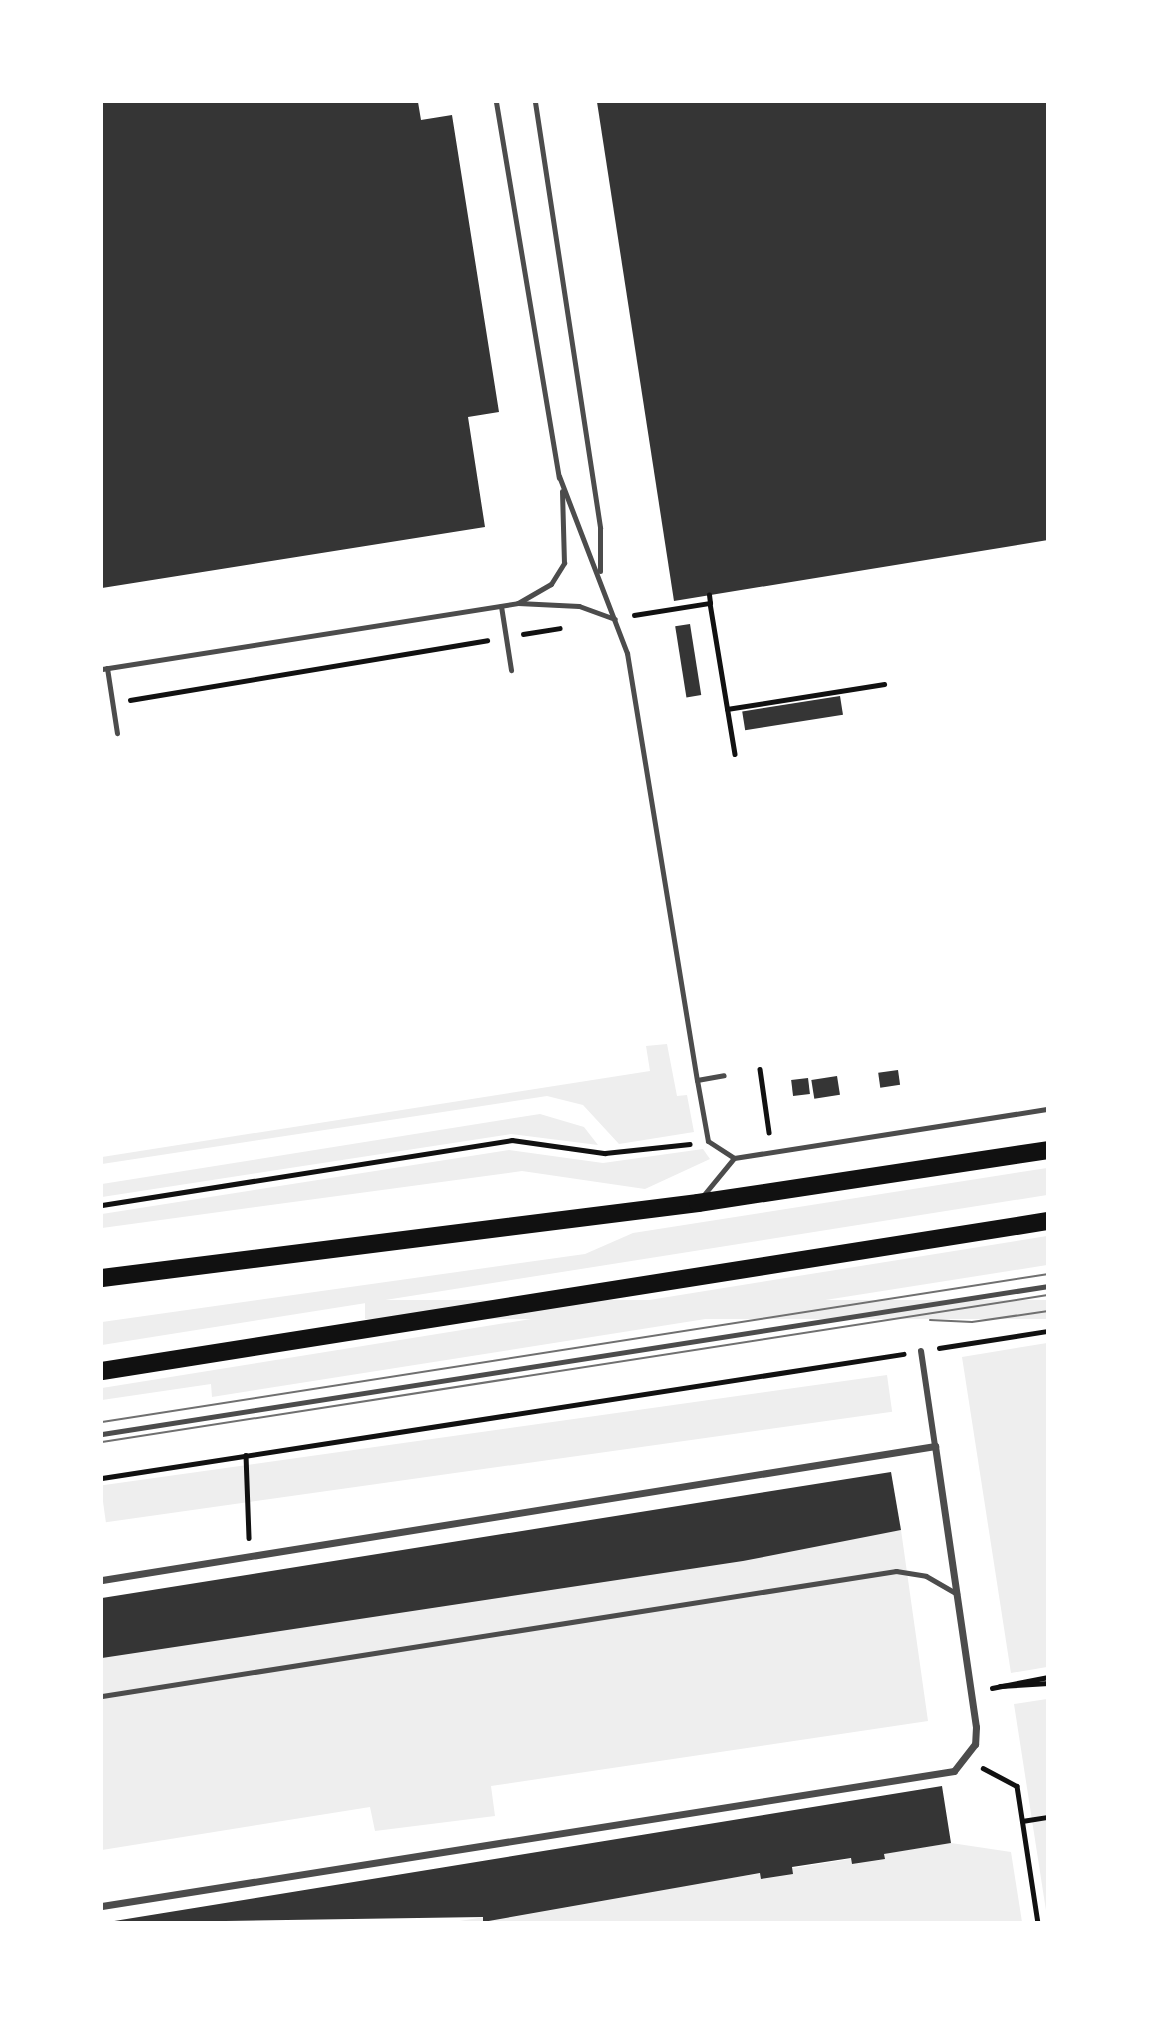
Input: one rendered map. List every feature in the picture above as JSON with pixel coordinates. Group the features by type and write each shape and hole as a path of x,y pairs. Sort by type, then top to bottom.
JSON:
{"main road":[{"path":"102,1278 698,1203 1048,1150"},
{"path":"102,1371 1048,1221"}],"street":[{"path":"102,1906 954,1771 967,1760 976,1727 921,1351"},
{"path":"102,1580 935,1446"}],"lane":[{"path":"496,102 567,519 564,563 551,584 518,603"},
{"path":"535,102 600,528 600,574"},
{"path":"559,476 600,574 634,683 708,1141 734,1158 1048,1109"},
{"path":"117,733 104,669 518,603 591,608 615,618"},
{"path":"501,606 512,670"},
{"path":"697,1080 724,1075"},
{"path":"698,1203 734,1158"},
{"path":"102,1434 1048,1286"},
{"path":"102,1696 896,1571 926,1576 957,1594"}],"path":[{"path":"709,595 735,754"},
{"path":"113,703 710,603"},
{"path":"727,709 884,684"},
{"path":"760,1069 769,1132"},
{"path":"757,1134 782,1130"},
{"path":"102,1206 512,1140 613,1154 708,1141"},
{"path":"102,1478 1048,1331"},
{"path":"246,1455 252,1514 246,1556"},
{"path":"1009,1680 1048,1677"},
{"path":"1000,1686 1048,1683"},
{"path":"967,1760 1017,1786 1038,1923"},
{"path":"1022,1821 1048,1817"}],"shaded area":[{"path":"667,1044 677,1096 687,1095 694,1132 619,1144 583,1105 547,1096 102,1164 102,1157 650,1071 646,1046"},
{"path":"540,1114 584,1127 598,1145 511,1134 102,1197 102,1184"},
{"path":"703,1149 710,1159 645,1189 522,1171 102,1228 102,1214 509,1150 603,1163"},
{"path":"1047,1168 1047,1195 102,1345 102,1322 585,1254 633,1233"},
{"path":"1047,1236 1047,1265 212,1397 211,1384 102,1400 102,1388"},
{"path":"365,1300 1047,1300 1047,1319 365,1319"},
{"path":"1047,1343 1047,1667 1011,1673 962,1357"},
{"path":"887,1375 892,1412 106,1522 102,1485"},
{"path":"901,1530 928,1721 491,1786 495,1816 375,1831 370,1807 102,1850 102,1656"},
{"path":"1047,1699 1047,1917 1014,1704"},
{"path":"951,1843 1011,1852 1022,1922 447,1923"}],"building":[{"path":"102,102 418,102 421,120 452,115 499,412 468,417 485,527 102,588"},
{"path":"597,102 1048,102 1048,540 674,601"},
{"path":"690,624 701,695 686,697 675,626"},
{"path":"840,696 843,715 745,730 742,711"},
{"path":"898,1070 900,1085 880,1088 878,1073"},
{"path":"837,1076 840,1095 814,1099 811,1080"},
{"path":"808,1078 810,1094 793,1096 791,1080"},
{"path":"891,1472 901,1530 743,1561 102,1658 102,1598"},
{"path":"942,1786 951,1843 884,1854 885,1859 852,1864 851,1858 792,1867 793,1874 761,1879 760,1873 483,1922 483,1917 102,1923"}],"tram line":[{"path":"102,1422 1048,1274"},
{"path":"102,1442 1048,1295"},
{"path":"930,1320 972,1322 1048,1311"}]}
